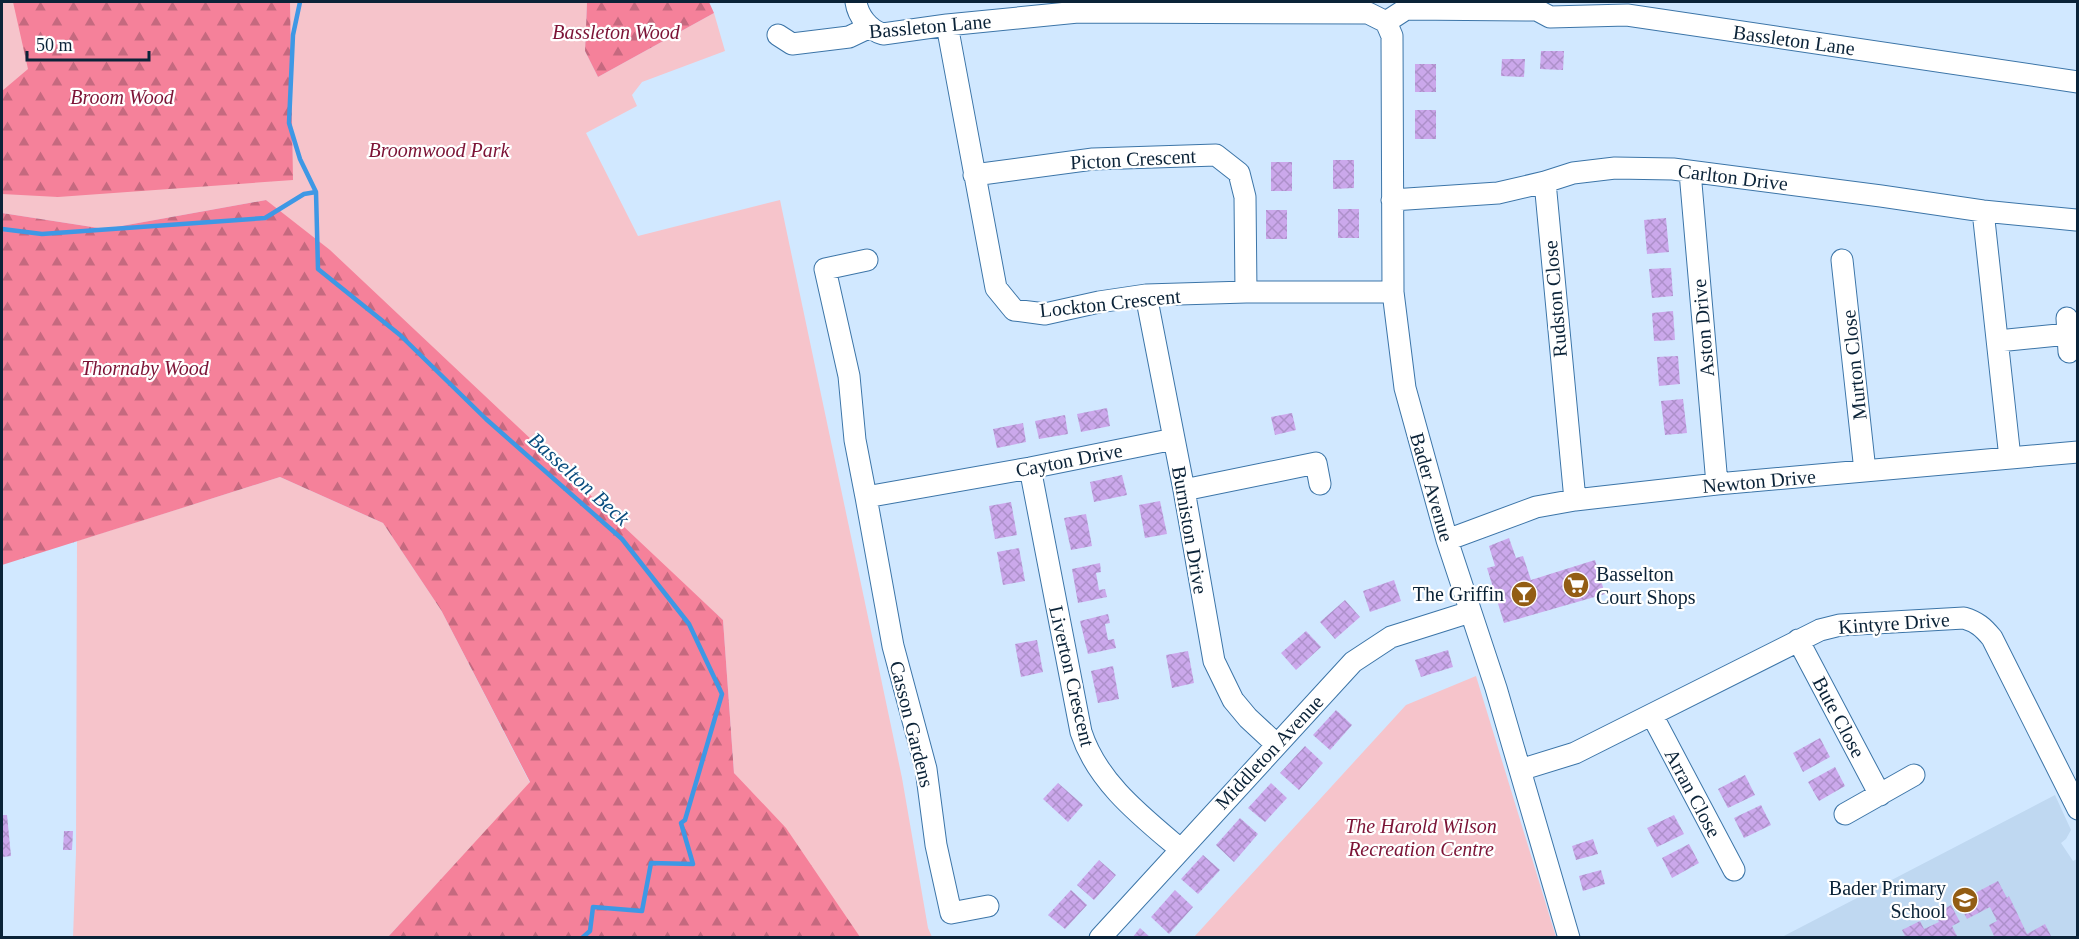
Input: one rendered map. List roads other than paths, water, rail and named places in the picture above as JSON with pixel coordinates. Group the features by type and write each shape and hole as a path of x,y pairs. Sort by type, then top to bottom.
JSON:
{"street":[{"path":"856,2 857,8 870,27"},
{"name":"Bassleton Lane","path":"778,35 792,44 849,37 870,27 875,32 883,34 946,25 1078,12 1297,7 1368,13 1386,22 1406,9 1512,19 1544,13 1626,8 2078,82"},
{"name":"Bader Avenue","path":"1386,22 1392,36 1394,292 1405,388 1447,540 1520,770 1569,938"},
{"name":"Lockton Crescent","path":"946,25 996,288 1014,309 1045,314 1099,302 1146,295 1394,292"},
{"name":"Picton Crescent","path":"974,174 1093,159 1216,155 1239,172 1245,197 1246,292"},
{"name":"Carlton Drive","path":"1392,200 1498,193 1573,173 1615,168 1673,169 1983,211 2076,220"},
{"name":"Aston Drive","path":"1690,172 1717,484"},
{"name":"Rudston Close","path":"1545,182 1575,500"},
{"path":"1983,211 2010,458"},
{"name":"Casson Gardens","path":"867,260 825,269 849,376 855,440 893,646 926,769 936,845 951,913 988,906"},
{"name":"Murton Close","path":"1842,260 1865,471"},
{"name":"Burniston Drive","path":"1146,295 1214,661 1233,700 1248,718 1276,744"},
{"path":"1998,341 2068,335"},
{"name":"Cayton Drive","path":"866,497 1030,468 1174,439"},
{"name":"Newton Drive","path":"1447,540 1536,507 1575,500 1717,484 2078,452"},
{"path":"1184,490 1316,463 1320,484"},
{"name":"Liverton Crescent","path":"1030,468 1081,732 1087,751 1123,800 1180,849"},
{"name":"Middleton Avenue","path":"1100,938 1353,662 1391,637 1470,612"},
{"name":"Kintyre Drive","path":"1520,770 1575,753 1820,630 1840,625 1951,617 1974,621 1983,627 1992,638 2078,809"},
{"name":"Bute Close","path":"1797,640 1880,795"},
{"name":"Arran Close","path":"1652,715 1734,870"},
{"path":"1845,814 1914,775"}],"waterway":[{"name":"Basselton Beck","path":"300,2 293,35 289,123 300,159 316,192 318,269 400,335 486,419 622,539 689,624 722,694 685,820 681,823 693,864 651,863 642,911 593,907 590,931 582,938"},
{"path":"2,229 42,234 265,218 304,194 316,192"}],"place":[{"name":"Basselton Court Shops","path":"1576,585"},
{"name":"The Griffin","path":"1524,594"},
{"name":"Bader Primary School","path":"1965,900"}],"park label":[{"name":"Bassleton Wood","path":"616,32"},
{"name":"Broom Wood","path":"122,97"},
{"name":"Broomwood Park","path":"439,150"},
{"name":"Thornaby Wood","path":"145,368"},
{"name":"The Harold Wilson Recreation Centre","path":"1421,838"}]}
